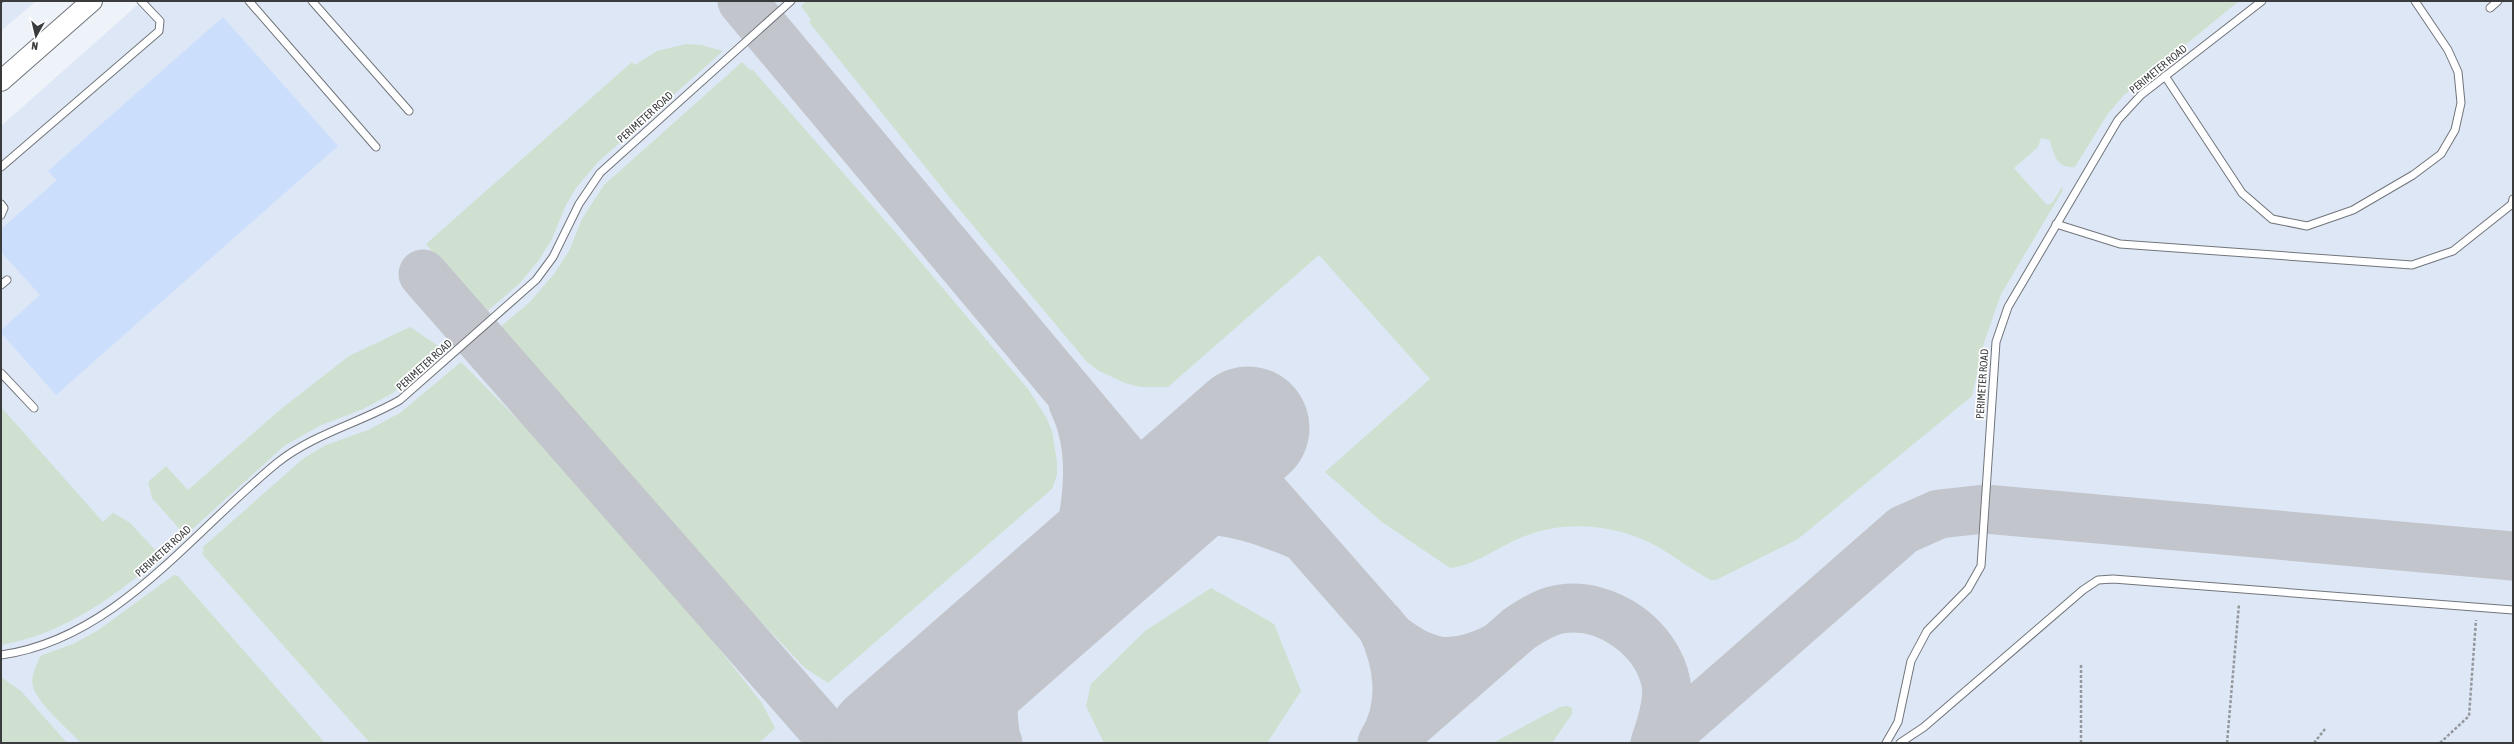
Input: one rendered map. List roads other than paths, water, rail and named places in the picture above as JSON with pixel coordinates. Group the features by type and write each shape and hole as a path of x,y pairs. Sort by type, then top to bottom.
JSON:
{"main road":[{"path":"1,81 92,1"}],"lane":[{"path":"1,166 160,31 160,21 141,1"},
{"path":"249,1 376,147"},
{"path":"312,1 409,110"},
{"name":"PERIMETER ROAD","path":"1,655 60,638 96,619 136,590 277,463 322,436 376,414 400,400 536,280 553,257 579,204 600,173 791,1"},
{"name":"PERIMETER ROAD","path":"1886,743 1898,722 1911,661 1927,631 1968,589 1981,566 1996,342 2008,307 2118,120 2141,95 2262,1"},
{"path":"2165,76 2242,193 2272,219 2307,226 2353,210 2413,175 2441,154 2455,130 2461,103 2458,72 2448,50 2415,1"},
{"path":"2490,8 2498,1"},
{"path":"2056,224 2120,244 2412,265 2453,251 2513,202"},
{"path":"1,204 4,208 1,215"},
{"path":"1,373 34,408"},
{"path":"1900,743 1924,728 2082,590 2098,580 2113,579 2513,610"}]}
